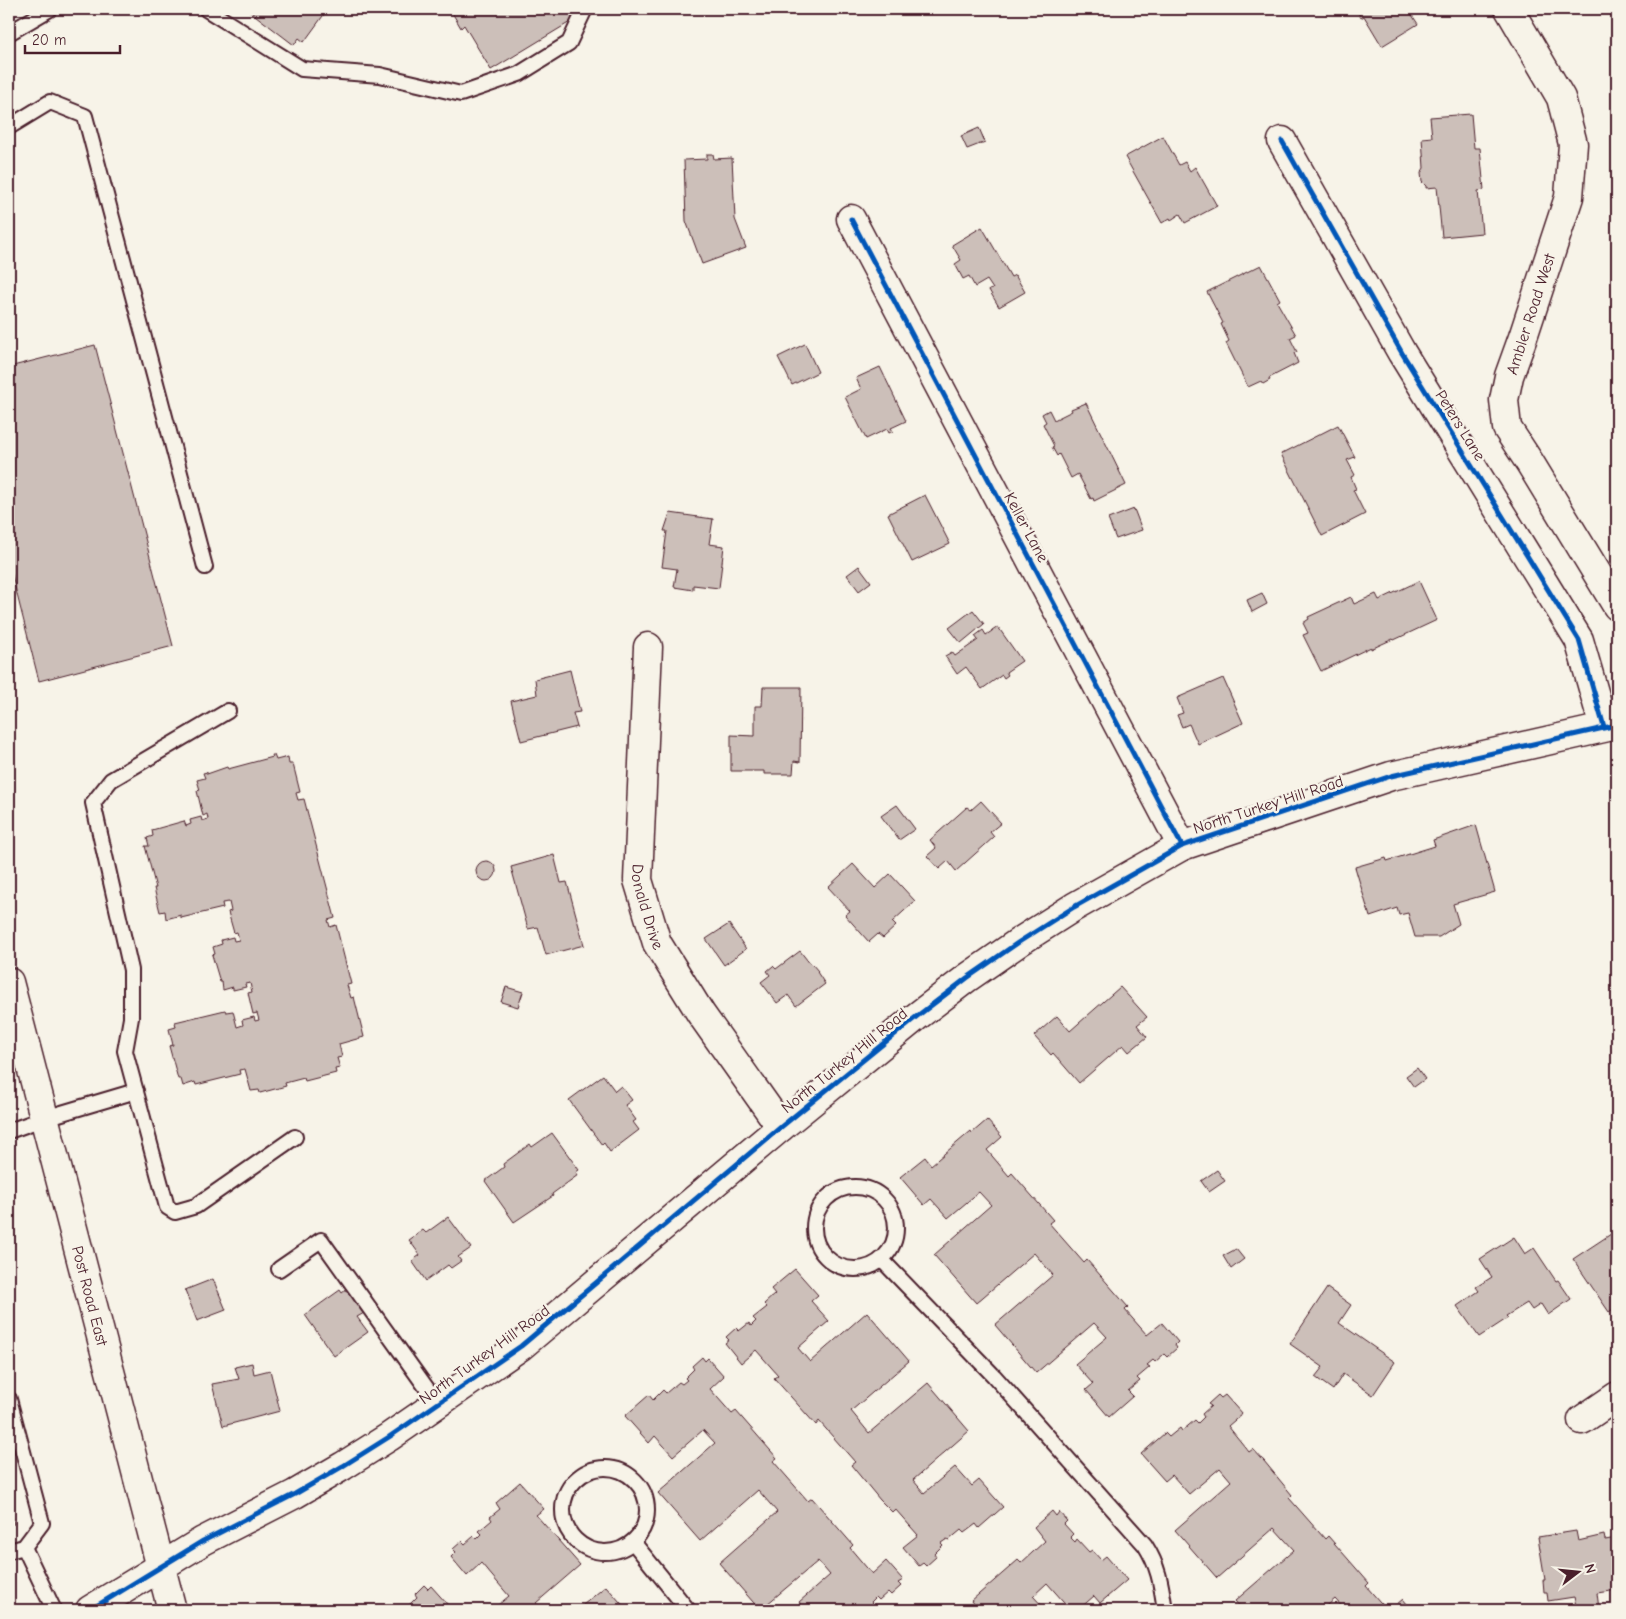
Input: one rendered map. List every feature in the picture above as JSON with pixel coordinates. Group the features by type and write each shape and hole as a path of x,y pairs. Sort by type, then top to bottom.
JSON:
{"street":[{"name":"Ambler Road West","path":"1508,9 1561,98 1573,144 1569,197 1524,337 1509,376 1504,400 1507,428 1617,606"},
{"name":"Peters Lane","path":"1282,141 1402,353 1578,640 1611,726"},
{"name":"Keller Lane","path":"851,219 1182,846"},
{"name":"Donald Drive","path":"648,647 638,880 657,943 701,1014 781,1127"},
{"name":"North Turkey Hill Road","path":"90,1610 203,1541 295,1494 389,1437 521,1346 781,1127 916,1017 1011,947 1074,907 1182,846 1391,776 1611,726"},
{"name":"Post Road East","path":"9,982 172,1610"},
{"path":"1582,1420 1617,1396"}],"lane":[{"path":"9,33 50,9"},
{"path":"206,9 302,69 380,74 461,94 520,74 570,43 585,9"},
{"path":"9,127 50,102 85,116 205,568"},
{"path":"228,711 111,780 93,803 132,970 131,1018 126,1051 167,1207 175,1212 196,1206 295,1136"},
{"path":"9,1132 45,1118 136,1091"},
{"path":"852,1186 865,1187 877,1192 887,1201 894,1212 897,1225 896,1238 882,1260 870,1267 858,1269 845,1268 833,1263 823,1254 816,1244 814,1218 819,1206 828,1196 839,1189 852,1186"},
{"path":"279,1269 321,1240 438,1404"},
{"path":"882,1260 994,1376 1145,1544 1154,1558 1159,1572 1165,1610"},
{"path":"9,1398 42,1523 24,1548 9,1551"},
{"path":"597,1468 604,1468 618,1470 637,1482 646,1502 645,1524 633,1542 613,1552 591,1550 573,1538 563,1518 564,1496 577,1478 597,1468"},
{"path":"633,1542 688,1610"},
{"path":"24,1548 54,1610"}],"building":[{"path":"247,9 328,9 304,42 299,38 294,45"},
{"path":"450,9 568,9 575,19 491,70 464,25 461,28"},
{"path":"1356,9 1408,9 1418,24 1382,46 1364,16 1361,18"},
{"path":"1471,114 1474,148 1480,148 1484,190 1478,191 1482,233 1442,237 1437,187 1426,188 1422,182 1421,173 1424,168 1422,138 1432,137 1430,117"},
{"path":"979,128 985,142 967,149 961,136"},
{"path":"1163,136 1179,165 1185,162 1190,171 1195,167 1217,206 1185,223 1180,214 1162,223 1125,157"},
{"path":"707,154 713,154 714,159 732,158 735,219 746,248 702,264 686,221 684,160 707,159"},
{"path":"982,227 1011,277 1015,275 1025,292 999,307 989,290 993,289 987,280 975,287 969,276 963,279 955,264 961,260 952,245"},
{"path":"1261,265 1280,300 1277,302 1296,335 1290,338 1297,352 1294,353 1298,363 1269,378 1270,380 1263,384 1261,381 1248,387 1226,343 1229,341 1221,324 1223,323 1207,292"},
{"path":"805,344 818,372 792,385 778,357"},
{"path":"95,345 173,646 39,681 9,563 9,367"},
{"path":"880,367 906,421 891,428 893,431 889,433 887,429 866,439 845,397 861,389 856,378"},
{"path":"1086,403 1126,485 1094,501 1093,498 1091,499 1078,474 1071,478 1059,454 1057,456 1043,424 1046,422 1042,414 1049,410 1054,420 1072,411 1071,409"},
{"path":"1338,425 1355,457 1347,460 1355,475 1351,477 1356,489 1353,490 1365,514 1322,536 1281,454"},
{"path":"925,495 950,544 912,562 888,514"},
{"path":"1134,509 1142,530 1116,539 1108,519"},
{"path":"670,513 713,519 709,544 724,546 719,588 693,585 693,590 674,587 677,569 662,567 667,531 664,531"},
{"path":"859,566 871,582 859,591 847,575"},
{"path":"1419,581 1437,620 1394,640 1371,649 1371,647 1321,671 1303,635 1308,633 1303,623 1309,619 1308,617 1351,597 1354,604 1376,594 1379,600"},
{"path":"1262,593 1267,604 1252,612 1247,600"},
{"path":"973,610 984,624 961,643 949,628"},
{"path":"998,627 1022,661 1006,672 1008,675 1004,678 1002,675 982,689 966,667 957,674 945,656 952,652 955,656 978,640 975,636 983,630 986,635"},
{"path":"570,670 580,712 573,713 577,727 521,741 511,701 537,695 535,679"},
{"path":"1223,678 1243,723 1198,744 1189,724 1182,727 1177,715 1183,713 1177,698"},
{"path":"763,687 801,687 800,762 794,761 793,774 764,774 764,771 731,771 731,735 755,736 755,706 762,706"},
{"path":"272,755 274,755 276,760 288,757 289,764 293,764 300,792 296,793 298,800 304,799 335,918 328,920 330,927 336,925 351,984 347,985 351,998 354,997 364,1037 339,1044 342,1057 337,1058 340,1068 335,1069 336,1073 305,1081 304,1078 285,1083 286,1086 260,1093 259,1090 251,1091 245,1069 239,1070 240,1074 196,1085 195,1082 183,1086 181,1079 178,1079 169,1046 173,1045 169,1029 176,1027 175,1022 225,1010 226,1012 233,1011 237,1027 243,1025 242,1020 254,1017 255,1021 259,1020 257,1013 253,1014 248,993 252,992 250,983 245,984 246,987 233,990 233,987 223,990 212,955 215,954 213,947 222,944 221,940 233,937 234,941 239,940 237,932 234,933 228,912 231,911 229,902 222,903 223,908 181,918 181,915 166,919 165,911 160,912 154,888 156,888 145,846 149,846 147,838 153,836 152,830 184,821 186,826 191,824 190,820 201,817 202,821 208,819 207,814 203,816 197,791 200,790 197,780 205,778 203,773 207,772 207,774 227,767 228,769 273,757"},
{"path":"981,801 1001,823 990,832 994,837 956,871 948,861 939,869 927,856 936,848 930,840 967,807 971,810"},
{"path":"897,805 915,829 899,840 881,816"},
{"path":"1476,825 1495,892 1453,904 1459,924 1439,937 1415,937 1408,913 1399,915 1397,908 1370,917 1355,867 1386,858 1387,861 1435,846 1433,840"},
{"path":"554,855 561,883 567,882 584,945 546,955 538,927 528,929 511,867"},
{"path":"486,861 493,864 496,871 493,878 486,881 479,878 476,871 479,864"},
{"path":"853,864 875,888 890,874 915,901 892,922 896,926 883,938 878,934 869,942 845,915 850,911 828,887"},
{"path":"729,924 746,949 724,965 706,939"},
{"path":"800,951 818,971 825,984 796,1006 788,995 777,1003 761,982 770,975 767,971 773,966 776,969"},
{"path":"506,987 523,992 518,1007 501,1002"},
{"path":"1120,987 1147,1017 1137,1025 1147,1037 1129,1052 1123,1045 1079,1083 1053,1053 1051,1055 1034,1036 1057,1016 1070,1031"},
{"path":"1417,1068 1425,1079 1414,1087 1406,1076"},
{"path":"603,1075 615,1091 621,1086 632,1100 625,1105 636,1120 633,1122 639,1130 610,1152 604,1143 602,1145 569,1100"},
{"path":"987,1120 1002,1137 987,1150 1009,1176 1012,1173 1053,1220 1049,1223 1084,1263 1087,1260 1128,1307 1125,1310 1147,1335 1162,1323 1178,1342 1175,1345 1177,1348 1167,1357 1164,1354 1155,1362 1153,1360 1147,1365 1150,1367 1137,1378 1140,1381 1128,1391 1133,1396 1109,1417 1086,1390 1093,1384 1075,1364 1107,1337 1094,1323 1036,1373 995,1325 1053,1275 1034,1253 976,1303 934,1255 991,1205 979,1192 948,1218 931,1199 924,1205 900,1177 925,1157 931,1165"},
{"path":"552,1133 579,1170 576,1172 578,1175 552,1194 553,1196 514,1222 485,1181 504,1167 503,1164 530,1144 532,1147"},
{"path":"1217,1170 1225,1181 1209,1192 1201,1181"},
{"path":"448,1217 471,1248 458,1257 461,1261 451,1268 448,1265 426,1281 412,1261 420,1255 409,1240 423,1230 426,1233"},
{"path":"1617,1230 1617,1306 1609,1312 1573,1259"},
{"path":"1514,1237 1525,1254 1534,1248 1556,1281 1558,1280 1571,1299 1548,1315 1541,1304 1532,1310 1527,1303 1506,1316 1508,1318 1479,1337 1457,1306 1479,1291 1476,1287 1492,1277 1480,1259"},
{"path":"1236,1249 1244,1259 1231,1269 1223,1256"},
{"path":"795,1269 818,1295 811,1301 829,1321 798,1348 810,1362 867,1312 909,1361 851,1411 869,1433 928,1383 969,1431 913,1480 924,1493 955,1467 972,1486 979,1480 1003,1507 979,1528 976,1524 964,1533 961,1530 949,1540 947,1539 941,1543 943,1545 934,1554 936,1557 926,1566 923,1563 919,1566 903,1547 918,1535 895,1509 892,1512 880,1500 851,1465 855,1462 819,1421 816,1425 774,1378 778,1375 756,1350 741,1363 725,1343 729,1340 726,1337 736,1328 739,1331 749,1323 751,1326 756,1321 753,1318 767,1307 764,1304 775,1294 771,1289"},
{"path":"213,1279 226,1310 197,1321 185,1290"},
{"path":"1327,1288 1351,1305 1339,1323 1395,1362 1373,1395 1343,1374 1333,1390 1315,1377 1323,1367 1290,1344"},
{"path":"347,1289 364,1313 357,1317 368,1332 334,1356 305,1315 340,1290 342,1293"},
{"path":"702,1357 705,1361 708,1358 724,1376 710,1389 732,1414 736,1411 777,1458 773,1461 808,1501 812,1498 853,1545 850,1548 872,1574 886,1561 903,1580 898,1583 901,1586 891,1595 888,1592 879,1600 876,1597 871,1602 874,1605 868,1610 806,1610 799,1602 830,1575 818,1561 760,1610 719,1563 777,1512 758,1490 700,1541 658,1493 715,1443 703,1430 673,1456 655,1436 649,1443 625,1416 649,1395 653,1400 663,1390 666,1393 679,1382 682,1384 694,1369 692,1366"},
{"path":"252,1363 254,1374 270,1370 280,1411 223,1426 212,1384 239,1379 235,1367"},
{"path":"1218,1395 1221,1398 1225,1395 1242,1414 1228,1426 1249,1452 1253,1449 1264,1461 1292,1495 1289,1498 1325,1539 1328,1536 1369,1583 1366,1586 1387,1610 1345,1610 1335,1599 1322,1610 1243,1610 1235,1601 1294,1550 1274,1528 1217,1578 1175,1530 1231,1481 1220,1468 1189,1494 1172,1475 1165,1481 1141,1454 1165,1433 1169,1437 1180,1428 1182,1431 1195,1420 1198,1423 1204,1417 1202,1414 1211,1406 1208,1404"},
{"path":"520,1482 544,1509 536,1515 580,1565 536,1603 543,1610 492,1610 509,1596 481,1563 467,1576 451,1557 456,1552 453,1549 462,1541 465,1544 474,1536 477,1539 482,1534 479,1531 492,1520 490,1517 500,1509 496,1503"},
{"path":"9,1503 14,1524 9,1525"},
{"path":"1052,1511 1056,1516 1059,1512 1067,1521 1064,1524 1073,1534 1070,1537 1075,1542 1077,1539 1089,1552 1092,1550 1101,1560 1106,1556 1127,1580 1100,1603 1094,1596 1078,1610 1071,1610 1047,1583 1033,1596 1046,1610 968,1610 974,1605 971,1601 1018,1560 1021,1563 1045,1541 1034,1527"},
{"path":"1576,1531 1578,1541 1604,1535 1605,1540 1617,1538 1617,1590 1597,1593 1599,1609 1577,1610 1574,1597 1548,1601 1547,1592 1544,1592 1543,1580 1545,1580 1538,1537"},
{"path":"424,1585 428,1589 431,1586 448,1605 442,1610 408,1610 410,1608 408,1606 417,1597 415,1594"},
{"path":"606,1586 627,1610 577,1610"},
{"path":"1403,1599 1412,1610 1390,1610"}],"cycle path":[{"path":"1282,141 1402,353 1579,640 1604,727"},
{"path":"851,219 1182,846"},
{"path":"90,1610 203,1541 295,1494 343,1466 389,1437 521,1346 781,1127 916,1017 967,978 1074,907 1182,846 1391,776 1617,725"}]}
